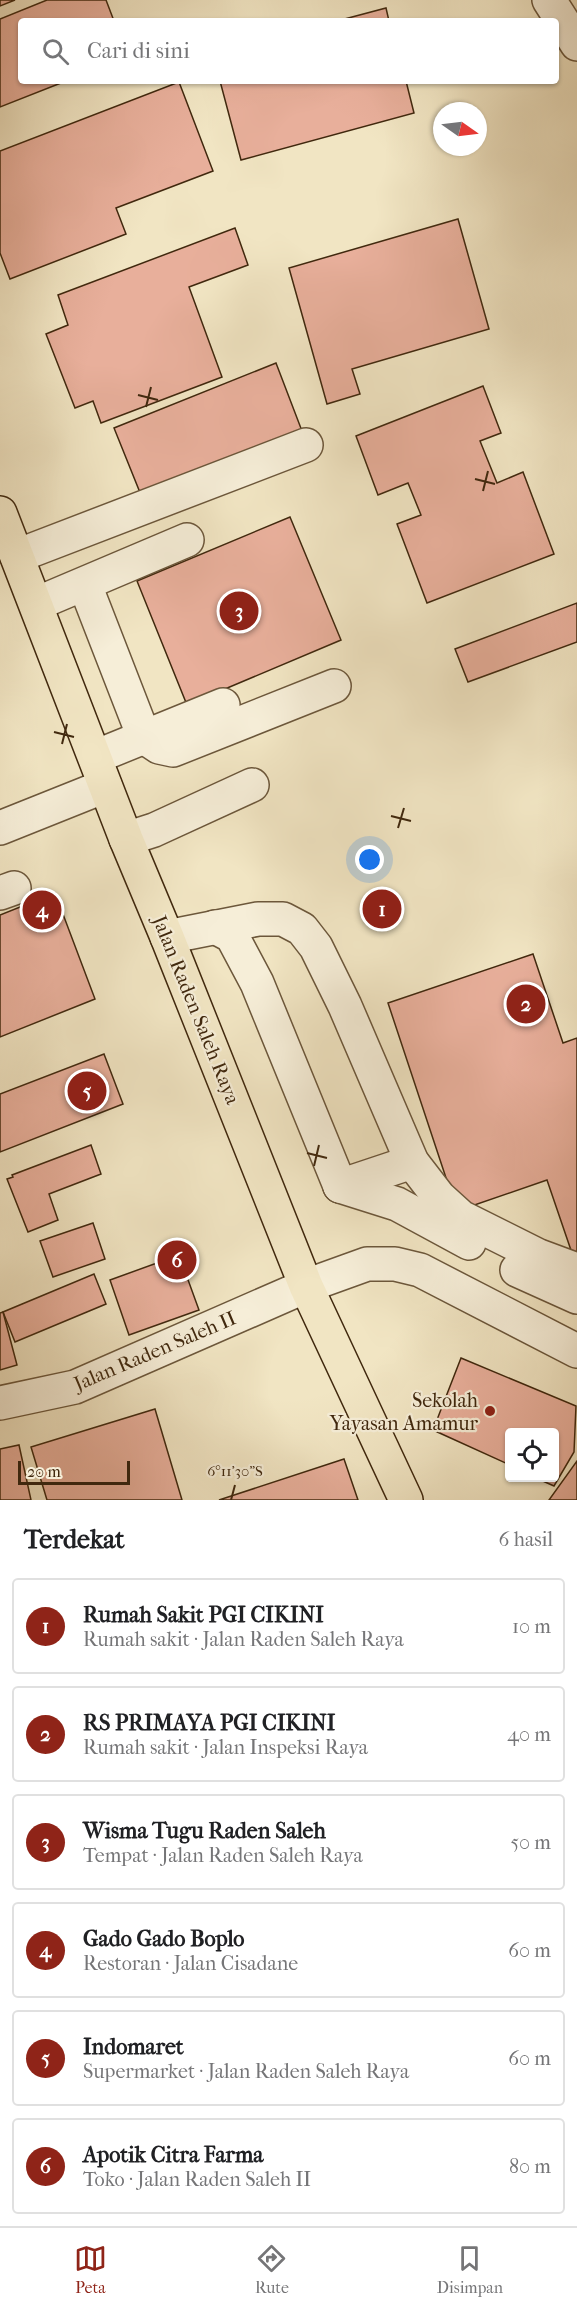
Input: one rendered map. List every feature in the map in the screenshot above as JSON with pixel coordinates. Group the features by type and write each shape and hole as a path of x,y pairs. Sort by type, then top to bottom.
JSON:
{"main road":[{"name":"Jalan Raden Saleh Raya","path":"0,513 126,839 168,938 306,1286 406,1500"}],"street":[{"path":"549,0 577,44"},
{"path":"17,556 306,445"},
{"path":"36,604 187,540"},
{"path":"85,585 144,737 159,747 173,750 334,686"},
{"path":"0,828 100,771 144,737 223,705"},
{"path":"126,839 154,830 252,784"},
{"path":"168,938 258,919 283,919 302,929 316,947 345,1006 412,1162 439,1197 461,1217 540,1257 577,1270"},
{"path":"215,927 232,936 257,983 340,1186"},
{"path":"340,1186 412,1162"},
{"path":"340,1186 397,1203 533,1279 577,1297"},
{"name":"Jalan Raden Saleh II","path":"0,1403 75,1387 306,1286 367,1264 395,1264 420,1270 577,1351"}],"building":[{"path":"0,0 15,0 0,6"},
{"path":"47,0 106,0 113,18 18,18 18,84 58,84 0,107 0,19"},
{"path":"386,8 388,18 348,18"},
{"path":"174,84 180,84 213,171 116,208 126,234 10,279 0,253 0,151"},
{"path":"221,84 407,84 414,113 241,160"},
{"path":"458,219 489,329 352,369 360,394 327,404 289,268"},
{"path":"235,228 248,265 189,287 222,377 101,423 93,401 75,408 46,334 68,325 58,295"},
{"path":"276,363 302,431 141,495 114,428"},
{"path":"483,386 501,433 480,441 497,483 523,472 554,554 427,603 397,524 421,515 408,483 378,495 356,436"},
{"path":"290,517 341,640 187,705 137,581"},
{"path":"577,603 577,642 468,682 455,649"},
{"path":"55,893 95,999 0,1037 0,915"},
{"path":"533,954 563,1043 577,1038 577,1258 574,1259 547,1180 457,1211 388,1003"},
{"path":"104,1054 123,1104 0,1152 0,1094"},
{"path":"91,1145 101,1174 49,1194 58,1220 28,1232 7,1179 13,1177 12,1175"},
{"path":"93,1223 105,1259 53,1277 40,1241"},
{"path":"179,1255 199,1310 129,1335 110,1280"},
{"path":"94,1274 106,1304 15,1342 3,1312"},
{"path":"3,1312 17,1365 0,1370 0,1313"},
{"path":"461,1358 576,1406 574,1452 559,1478 559,1428 505,1428 505,1463 433,1430"},
{"path":"155,1409 182,1500 47,1500 31,1447"},
{"path":"19,1445 31,1500 0,1500 0,1449"},
{"path":"344,1459 358,1500 219,1500"},
{"path":"577,1461 577,1500 549,1500"},
{"path":"545,1482 556,1482 554,1486"}],"place":[{"name":"Wisma Tugu Raden Saleh","path":"239,611"},
{"name":"Rumah Sakit PGI CIKINI","path":"382,909"},
{"name":"Gado Gado Boplo","path":"42,910"},
{"name":"RS PRIMAYA PGI CIKINI","path":"526,1004"},
{"name":"Indomaret","path":"87,1091"},
{"name":"Apotik Citra Farma","path":"177,1260"},
{"name":"Sekolah Yayasan Amamur","path":"490,1411"}]}
